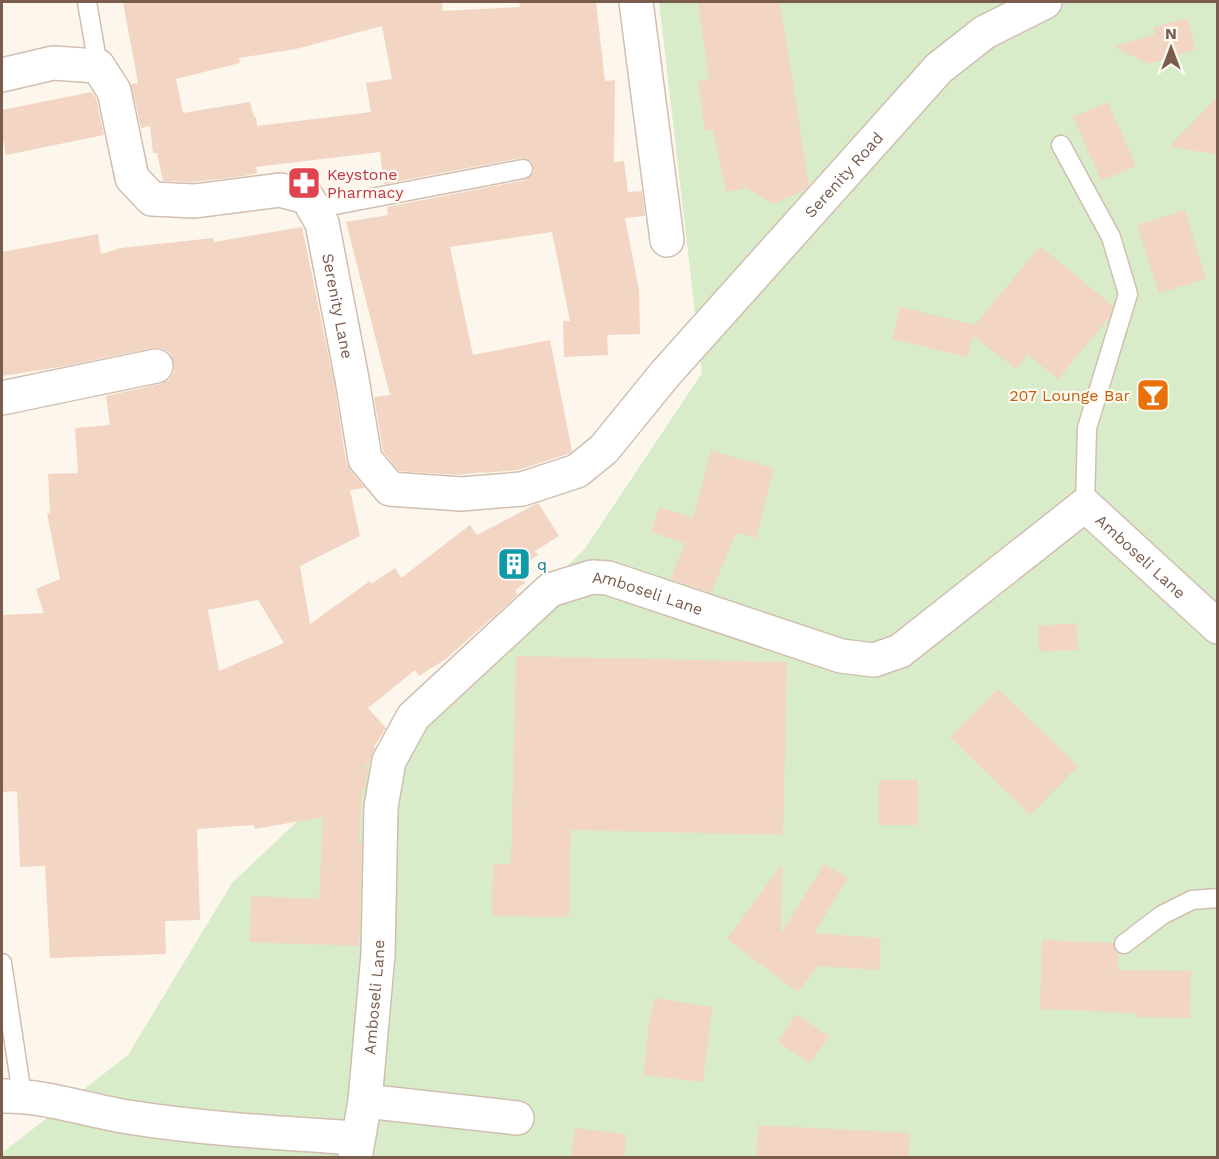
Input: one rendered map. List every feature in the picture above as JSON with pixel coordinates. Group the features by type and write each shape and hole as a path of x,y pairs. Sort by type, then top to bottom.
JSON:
{"street":[{"path":"636,2 667,240"},
{"name":"Serenity Road","path":"665,374 939,68 985,32 1040,3"},
{"path":"2,75 53,63 98,66 114,91 132,178 152,199 195,201 280,190 307,197 314,209"},
{"name":"Serenity Lane","path":"314,209 322,223 365,459 390,489 461,494 522,489 577,471 604,449 665,374"},
{"path":"2,398 156,366"},
{"name":"Amboseli Lane","path":"356,1148 365,1101 378,954 381,807 389,761 413,717 550,590 592,577 608,578 841,656 874,660 900,651 1085,505 1218,627"},
{"path":"12,1096 128,1117 356,1148"},
{"path":"365,1101 517,1118"}],"lane":[{"path":"87,2 98,66"},
{"path":"1061,145 1111,237 1128,294 1087,428 1085,505"},
{"path":"314,209 523,169"},
{"path":"1124,944 1162,915 1192,900 1218,898"},
{"path":"2,963 12,1096"}],"green space":[{"path":"659,2 1217,2 1217,1157 2,1158 2,1153 128,1055 232,883 584,550 702,373"}],"building":[{"path":"123,2 442,2 443,11 520,7 519,2 596,2 605,81 615,80 614,162 624,161 628,192 642,191 645,216 625,218 639,290 640,334 607,335 608,355 564,357 563,321 570,321 552,232 450,247 473,355 550,340 572,451 518,470 458,475 399,471 383,451 374,397 390,395 346,222 388,215 387,207 526,180 534,172 531,161 521,158 384,184 380,152 256,167 257,173 244,176 194,182 163,181 157,153 153,153 150,126 141,128 131,84 138,83","holes":["382,26 392,79 366,83 371,112 257,126 250,102 183,113 176,79 240,63 239,58 296,49"]},
{"path":"698,2 780,2 809,185 805,190 773,204 746,188 726,192 713,130 705,131 698,81 709,80"},
{"path":"1187,18 1196,49 1149,64 1114,47 1155,34 1154,27"},
{"path":"92,92 96,98 104,135 6,155 2,134 2,110"},
{"path":"1218,96 1218,154 1169,147 1196,119"},
{"path":"1108,102 1136,166 1101,181 1073,117"},
{"path":"1185,210 1206,279 1159,293 1137,225"},
{"path":"302,227 334,382 346,462 365,488 350,490 360,536 300,566 310,624 370,581 371,584 395,568 401,578 470,525 477,535 538,503 559,536 535,551 538,555 516,570 525,583 515,590 518,594 510,602 446,659 419,676 415,670 368,708 386,728 375,745 369,764 365,766 368,771 365,789 362,790 359,843 362,843 359,946 250,942 251,896 319,899 323,817 255,829 254,825 197,829 200,920 165,921 166,954 50,958 45,866 20,867 17,791 2,792 2,615 44,613 36,589 60,579 47,513 50,513 48,474 78,473 75,428 110,425 106,396 169,380 174,372 174,363 170,353 162,348 153,348 2,376 2,252 98,234 101,254 121,248 213,238 214,242","holes":["258,600 284,643 219,671 208,610"]},
{"path":"1040,246 1113,306 1109,318 1058,379 1027,354 1016,369 973,336 968,357 892,339 900,307 975,325"},
{"path":"711,451 774,468 756,538 736,533 711,593 670,579 685,543 651,532 659,507 693,518"},
{"path":"1076,623 1078,650 1039,652 1038,626"},
{"path":"516,656 787,662 783,835 571,830 569,917 492,916 493,864 511,864"},
{"path":"998,689 1078,766 1030,815 950,737"},
{"path":"879,780 918,780 918,825 879,825"},
{"path":"782,864 781,934 824,864 848,878 814,933 881,938 879,970 818,966 798,992 727,939"},
{"path":"1042,940 1113,943 1118,953 1118,970 1191,971 1190,1018 1136,1017 1136,1013 1040,1009"},
{"path":"654,998 712,1007 703,1082 643,1075"},
{"path":"796,1014 829,1036 810,1063 778,1042"},
{"path":"758,1125 910,1133 909,1158 756,1158"},
{"path":"575,1128 626,1134 624,1158 571,1158"}],"place":[{"name":"Keystone Pharmacy","path":"304,183"},
{"name":"207 Lounge Bar","path":"1153,395"},
{"name":"q","path":"514,564"}]}
